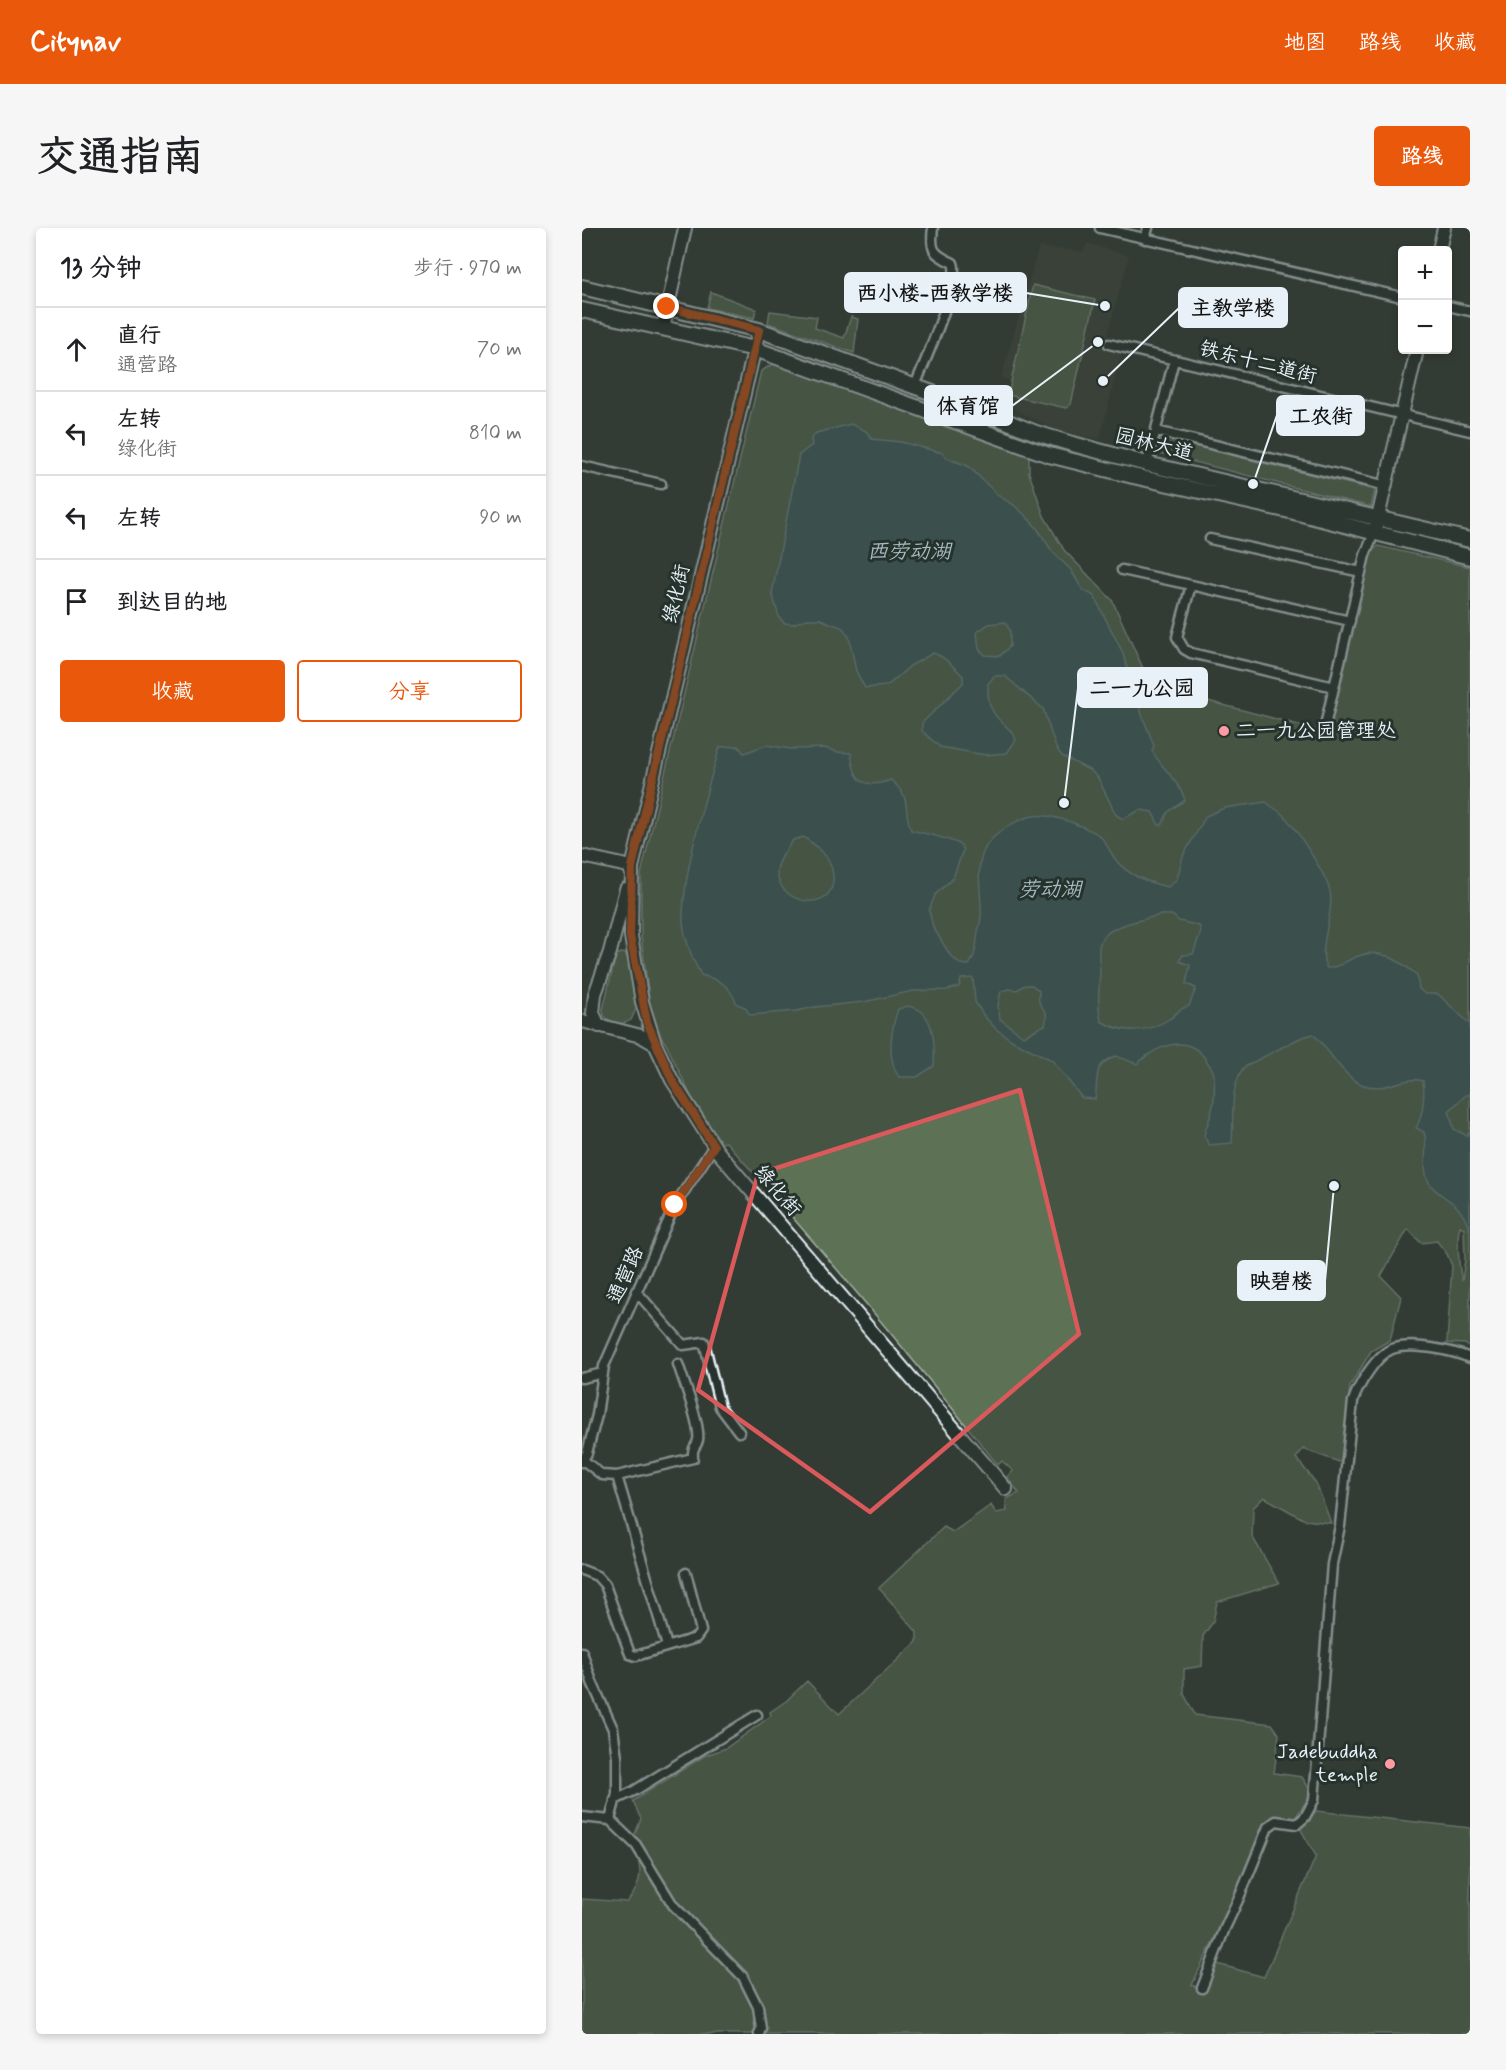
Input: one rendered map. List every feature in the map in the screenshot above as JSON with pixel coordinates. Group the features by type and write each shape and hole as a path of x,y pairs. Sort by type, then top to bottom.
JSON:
{"main road":[{"path":"663,328 685,228"},
{"path":"1440,246 1444,228"},
{"name":"园林大道","path":"582,287 759,330 915,386 1036,433 1147,464 1470,540"},
{"path":"582,310 755,349 1049,455 1470,557"},
{"name":"绿化街","path":"599,1026 593,1013 595,994 610,952 632,867 759,330"},
{"path":"1374,533 1385,520 1387,486 1416,354"},
{"path":"582,856 632,867"},
{"name":"绿化街","path":"632,867 630,919 633,955 642,1002 655,1044 672,1080 714,1146 1006,1489"},
{"path":"610,952 618,947 627,946 633,955"},
{"path":"582,1008 587,1006 595,994"},
{"path":"622,1030 632,1028 637,1023 641,1016 642,1002"},
{"path":"582,1021 622,1030 641,1036 655,1044"}],"street":[{"path":"915,386 949,297 955,271 953,263 939,257 932,247 933,228"},
{"path":"1100,228 1398,296"},
{"path":"1145,239 1148,228"},
{"path":"1452,307 1470,311"},
{"name":"铁东十二道街","path":"1109,344 1470,431"},
{"path":"1147,464 1174,360"},
{"path":"1156,431 1387,486"},
{"path":"582,466 661,484"},
{"path":"1324,730 1361,572 1374,533"},
{"path":"1210,539 1361,572"},
{"path":"1122,570 1350,621"},
{"path":"1191,585 1177,637 1184,649 1222,662 1334,687"},
{"name":"通营路","path":"582,1461 597,1415 604,1366 675,1205 714,1146"},
{"path":"636,1291 683,1345 704,1342 720,1407 739,1432"},
{"path":"1202,1988 1268,1827 1276,1821 1297,1824 1305,1816 1314,1800 1332,1564 1340,1526 1353,1401 1357,1389 1382,1354 1392,1349 1420,1348 1458,1353 1470,1358"},
{"path":"582,1461 602,1474 617,1476 693,1458 692,1449 698,1440 696,1420 678,1364"},
{"path":"582,1378 603,1373"},
{"path":"617,1476 668,1646"},
{"path":"582,1570 597,1576 605,1585 630,1654 636,1656 696,1638 701,1631 686,1573"},
{"path":"582,1652 592,1682 613,1729 617,1757 617,1794 610,1820"},
{"path":"615,1800 634,1791 757,1715"},
{"path":"582,1817 610,1820 636,1845 673,1905 743,1977 758,2007 761,2029 759,2034"}],"highlighted area":[{"path":"1020,1090 1079,1334 870,1512 698,1390 758,1174"}],"shaded area":[{"path":"1087,243 1129,256 1105,344 1122,350 1100,439 1062,433 1004,404 1011,381 1001,378 1039,247 1083,252"}],"green space":[{"path":"1033,285 1095,300 1071,404 1066,408 1008,395"},
{"path":"711,292 756,309 754,318 707,308"},
{"path":"770,311 817,317 815,328 844,338 851,317 858,319 854,353 768,323"},
{"path":"773,364 1029,453 1029,473 1044,516 1064,550 1112,600 1151,686 1325,732 1368,554 1378,546 1470,567 1470,1348 1465,1344 1447,1343 1452,1266 1447,1254 1437,1241 1421,1243 1408,1229 1381,1276 1401,1297 1390,1340 1371,1351 1350,1386 1342,1463 1303,1449 1296,1458 1316,1483 1331,1523 1305,1520 1264,1497 1253,1508 1252,1536 1279,1583 1217,1602 1213,1622 1203,1636 1202,1666 1184,1669 1184,1694 1195,1715 1272,1724 1279,1734 1274,1773 1302,1777 1312,1793 1295,1818 1278,1816 1265,1823 1192,1985 1206,1992 1217,1964 1264,1977 1316,1856 1300,1828 1316,1811 1470,1828 1470,2034 582,2034 582,1899 627,1902 633,1895 640,1874 638,1859 631,1844 641,1819 633,1801 704,1756 726,1748 771,1716 770,1712 786,1701 807,1681 839,1714 917,1642 917,1632 879,1588 944,1527 953,1532 991,1505 996,1513 1007,1511 1006,1499 1019,1493 1007,1477 1013,1471 1002,1461 998,1465 796,1221 726,1142 721,1143 692,1098 661,1037 650,1005 641,936 641,874 761,371","holes":["1460,1226 1464,1228 1465,1259 1462,1281 1458,1237"]},
{"path":"1161,438 1375,490 1371,507 1159,453"},
{"path":"626,954 628,960 637,1007 631,1020 621,1023 604,1016 603,1009 616,955"}],"water":[{"name":"西劳动湖","path":"851,424 866,431 872,439 901,442 943,453 947,458 968,466 1037,528 1052,551 1071,570 1082,589 1094,596 1123,653 1133,691 1154,746 1152,751 1174,780 1185,800 1168,812 1162,825 1159,825 1152,812 1140,810 1123,819 1116,815 1098,778 1091,771 1062,756 1056,748 1043,709 1005,676 994,676 988,684 988,692 992,710 1012,732 1016,740 1007,753 985,755 940,747 922,731 922,723 963,683 963,676 945,659 933,653 910,666 887,686 865,688 856,671 849,637 843,628 820,619 807,619 793,624 784,623 779,617 772,593 799,455 812,445 811,439 816,433","holes":["1005,622 1010,631 1010,646 1000,656 985,655 979,649 977,632 989,624"]},
{"name":"劳动湖","path":"766,745 791,749 825,748 851,753 854,770 861,780 873,784 891,780 898,787 905,798 911,830 961,845 963,850 953,878 935,895 929,911 933,927 950,955 960,964 969,965 974,953 981,917 979,874 983,853 996,835 1017,821 1027,817 1047,816 1081,826 1101,837 1126,870 1147,881 1168,887 1177,879 1183,856 1206,816 1224,808 1266,802 1281,813 1294,828 1316,862 1330,891 1330,910 1324,942 1324,961 1327,968 1371,953 1395,959 1417,975 1419,989 1425,994 1438,994 1470,1024 1470,1095 1466,1095 1449,1111 1454,1129 1467,1136 1470,1131 1470,1231 1458,1209 1436,1191 1427,1178 1424,1132 1416,1128 1423,1105 1423,1081 1409,1080 1373,1087 1361,1084 1344,1071 1313,1034 1300,1038 1244,1067 1239,1075 1234,1094 1232,1143 1209,1145 1204,1136 1213,1105 1214,1074 1198,1051 1181,1044 1162,1047 1137,1064 1116,1056 1099,1068 1095,1099 1082,1098 1052,1060 1013,1041 996,1029 984,1016 975,1002 973,978 961,979 959,987 947,990 913,991 864,1002 750,1015 745,1007 737,1004 724,984 701,975 687,944 683,917 687,877 694,844 720,747 738,746 744,753","holes":["803,837 823,853 832,869 832,887 826,896 818,900 797,899 780,884 777,873 785,851 793,840","1161,915 1172,915 1179,921 1199,926 1201,931 1193,954 1183,955 1179,961 1190,965 1186,984 1196,988 1189,1006 1161,1024 1144,1029 1126,1030 1101,1021 1099,949 1103,937 1109,932 1136,921","1025,985 1032,985 1039,991 1039,1002 1046,1013 1045,1025 1023,1036 1000,1019 998,1005 1001,991 1017,990"]},
{"path":"908,1006 921,1011 929,1022 934,1045 934,1066 917,1077 899,1077 892,1062 893,1026 898,1009"}],"place":[{"name":"西小楼-西教学楼","path":"1105,306"},
{"name":"体育馆","path":"1098,342"},
{"name":"主教学楼","path":"1103,381"},
{"name":"工农街","path":"1253,484"},
{"name":"二一九公园管理处","path":"1224,731"},
{"name":"二一九公园","path":"1064,803"},
{"name":"映碧楼","path":"1334,1186"},
{"name":"Jadebuddha temple","path":"1390,1764"}],"route":[{"path":"667,307 759,330 632,867 630,936 647,1022 672,1080 714,1146 675,1205"}]}
